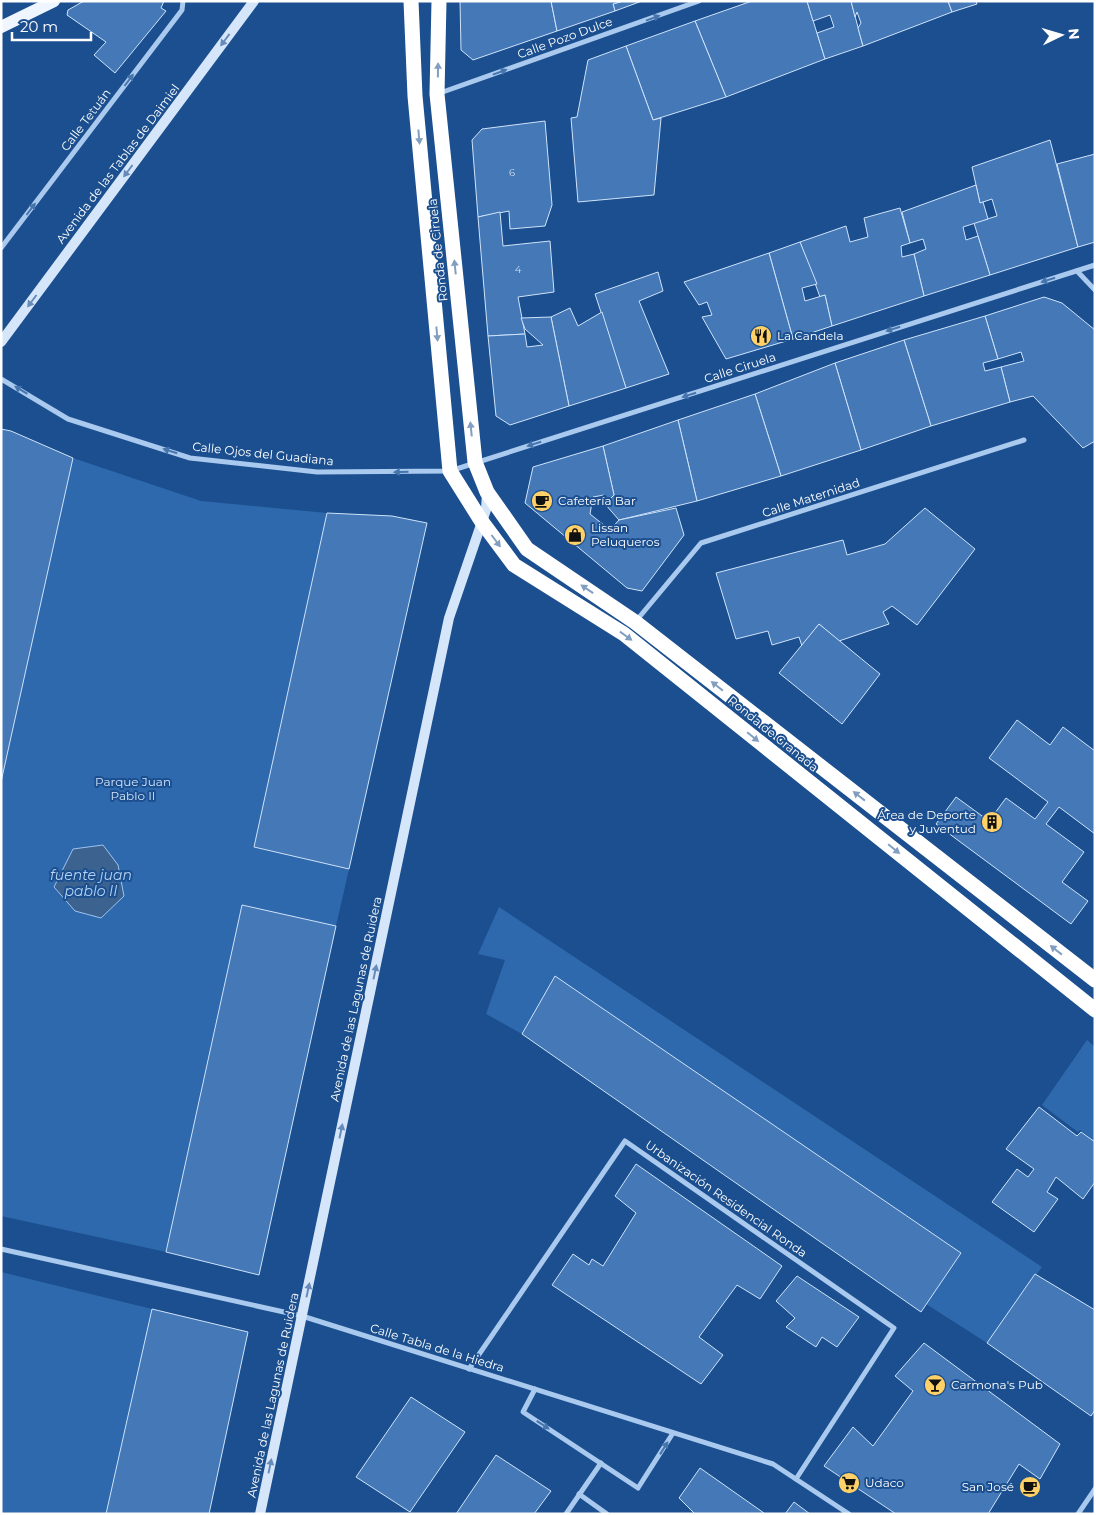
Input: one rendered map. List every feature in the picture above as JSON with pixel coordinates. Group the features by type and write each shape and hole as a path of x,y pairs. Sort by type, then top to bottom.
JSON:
{"highway":[{"name":"Ronda de Ciruela","path":"411,1 415,96 450,471"},
{"name":"Ronda de Ciruela","path":"439,1 437,94 475,462 487,492"},
{"name":"Ronda de Granada","path":"450,471 482,522 514,565 624,634 1095,1010"},
{"name":"Ronda de Granada","path":"487,492 527,549 636,622 1095,980"}],"main road":[{"path":"1,28 54,1"},
{"name":"Avenida de las Tablas de Daimiel","path":"1,342 254,1"},
{"name":"Avenida de las Lagunas de Ruidera","path":"260,1514 449,618 486,510 487,492"}],"street":[{"name":"Calle Tetuán","path":"1,248 182,10 183,1"},
{"name":"Calle Pozo Dulce","path":"437,94 699,1"},
{"name":"Calle Ciruela","path":"450,471 1095,266"},
{"path":"1077,271 1095,290"},
{"name":"Calle Ojos del Guadiana","path":"1,379 68,419 190,458 317,472 450,471"},
{"name":"Calle Maternidad","path":"636,622 701,543 1024,440"},
{"name":"Urbanización Residencial Ronda","path":"469,1368 625,1141 894,1328 796,1479"},
{"name":"Calle Tabla de la Hiedra","path":"1,1249 302,1316 469,1368 773,1464 849,1514"},
{"path":"535,1389 523,1412 638,1488 674,1433"},
{"path":"566,1514 601,1463"},
{"path":"1078,1514 1095,1489"},
{"path":"579,1494 607,1514"}],"green space":[{"name":"Parque Juan Pablo II","path":"73,458 201,501 327,513 254,847 349,869 336,926 242,905 166,1252 1,1216 1,782"},
{"path":"499,907 1042,1267 987,1343 926,1304 961,1253 555,976 522,1034 486,1014 505,960 478,954"},
{"path":"1087,1040 1095,1047 1095,1142 1080,1130 1078,1132 1042,1105"},
{"path":"1,1272 152,1309 106,1514 1,1514"}],"water":[{"name":"fuente juan pablo II","path":"103,845 118,865 124,896 101,918 75,911 54,887 73,849"}],"building":[{"path":"84,1 164,1 161,8 166,11 115,73 94,55 106,42 67,15 68,10"},
{"path":"460,1 551,1 557,31 473,60 461,50"},
{"path":"551,1 623,1 613,4 615,11 557,31"},
{"path":"623,1 642,1 615,11 613,4"},
{"path":"752,1 807,1 825,59 726,97 695,21"},
{"path":"807,1 851,1 863,46 825,59 817,33 834,27 830,15 813,21"},
{"path":"851,1 948,1 952,12 863,46 858,28 861,23 857,12 855,17"},
{"path":"948,1 976,1 977,4 952,12"},
{"path":"695,21 726,97 653,120 626,46"},
{"path":"626,46 653,120 661,118 654,195 578,202 571,118 577,117 588,60"},
{"path":"545,121 552,205 545,226 510,229 509,211 478,217 472,140 482,129"},
{"path":"1050,140 1078,247 990,275 974,223 997,216 992,199 980,203 972,167"},
{"path":"1095,154 1095,242 1078,247 1057,164"},
{"path":"976,185 980,203 983,202 988,219 963,227 966,240 978,236 990,275 924,296 914,254 926,249 923,239 910,243 902,212"},
{"path":"900,208 910,243 901,246 902,257 914,254 924,296 832,326 825,295 820,297 800,242 846,226 850,242 868,237 864,218"},
{"path":"500,212 503,246 550,241 554,292 518,297 525,334 488,336 478,217"},
{"path":"800,242 817,284 802,288 805,301 825,295 832,326 793,339 769,253"},
{"path":"769,253 793,339 726,359 702,317 712,315 707,302 699,305 684,282"},
{"path":"658,272 663,291 639,301 669,374 626,388 595,294"},
{"path":"1044,297 1062,303 1095,330 1095,441 1083,448 1033,396 1010,402 1001,367 1024,361 1021,352 998,359 985,316"},
{"path":"570,308 578,326 602,312 626,388 569,406 551,317"},
{"path":"985,316 998,359 983,363 985,371 1001,367 1010,402 931,426 904,340"},
{"path":"551,317 569,406 510,425 496,416 488,336 525,334 527,347 543,345 525,329 521,318"},
{"path":"904,340 931,426 861,450 835,363"},
{"path":"835,363 861,450 781,476 755,394"},
{"path":"755,394 781,476 697,501 678,420"},
{"path":"678,420 697,501 619,520 605,504 614,495 603,446"},
{"path":"1,429 11,431 73,458 1,782"},
{"path":"603,446 614,495 609,500 604,495 593,497 590,514 610,530 619,520 676,508 684,535 642,591 627,588 525,503 533,467"},
{"path":"925,508 975,549 917,625 892,606 883,612 889,624 839,641 819,624 802,646 799,637 772,645 768,631 736,639 716,573 843,540 847,555 885,544"},
{"path":"327,513 392,516 427,523 349,869 254,847"},
{"path":"819,624 880,674 842,724 779,673"},
{"name":"Área de Deporte y Juventud","path":"1017,720 1050,745 1063,727 1095,751 1095,834 1059,807 1046,824 1084,852 1062,882 1088,901 1071,924 936,824 956,797 989,821 1006,798 1035,819 1048,802 989,758"},
{"path":"242,905 336,926 259,1275 166,1252"},
{"path":"555,976 961,1253 921,1312 522,1034"},
{"path":"1039,1107 1077,1136 1081,1132 1095,1142 1095,1182 1083,1199 1056,1177 1047,1192 1058,1199 1034,1232 992,1202 1017,1169 1028,1177 1034,1169 1006,1149"},
{"path":"636,1164 782,1266 760,1299 737,1285 699,1337 723,1355 701,1384 552,1285 573,1254 589,1265 592,1259 603,1266 636,1213 615,1196"},
{"path":"1035,1274 1095,1310 1095,1410 1091,1416 987,1343"},
{"path":"797,1276 859,1317 837,1347 822,1337 816,1347 786,1327 795,1318 776,1301"},
{"path":"152,1309 248,1332 209,1514 106,1514"},
{"path":"924,1343 1060,1444 1040,1479 1019,1464 988,1514 896,1514 824,1466 853,1427 873,1446 913,1391 895,1376"},
{"path":"411,1397 465,1432 410,1512 356,1477"},
{"path":"496,1455 551,1491 534,1514 456,1514"},
{"path":"700,1468 764,1514 695,1514 679,1498"},
{"path":"794,1502 810,1514 785,1514"}],"place":[{"name":"La Candela","path":"761,336"},
{"name":"Cafetería Bar","path":"542,501"},
{"name":"Lissan Peluqueros","path":"575,535"},
{"name":"Área de Deporte y Juventud","path":"992,822"},
{"name":"Carmona's Pub","path":"935,1385"},
{"name":"Udaco","path":"849,1483"},
{"name":"San José","path":"1030,1487"}]}
